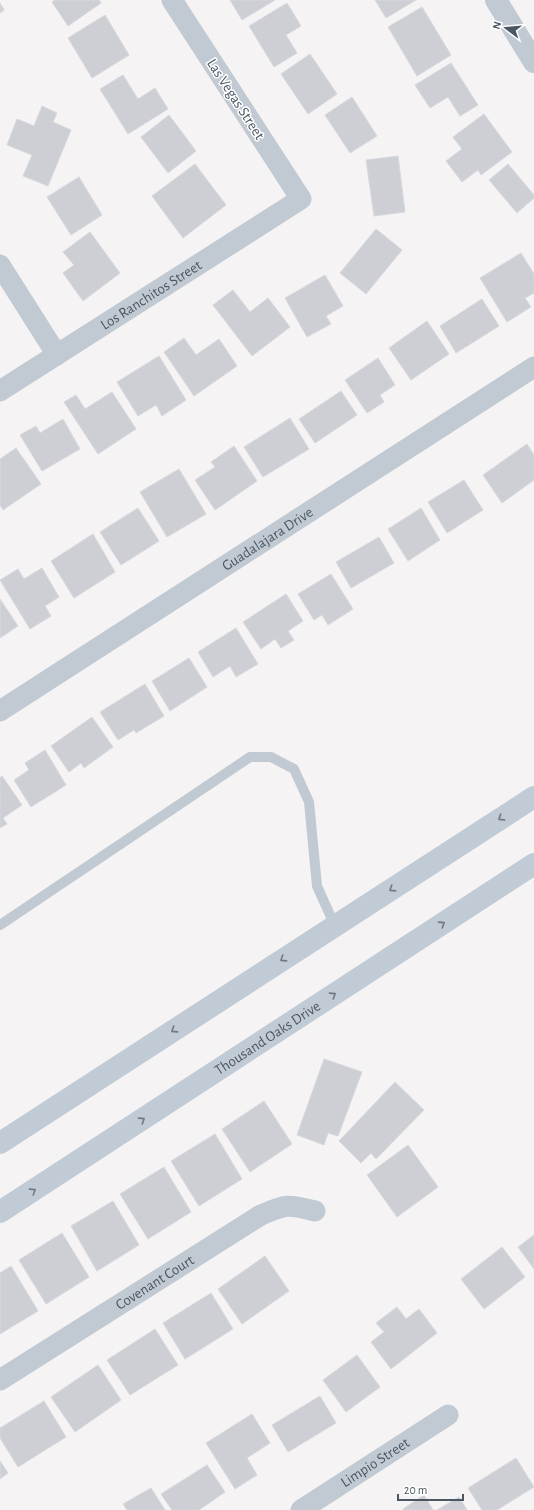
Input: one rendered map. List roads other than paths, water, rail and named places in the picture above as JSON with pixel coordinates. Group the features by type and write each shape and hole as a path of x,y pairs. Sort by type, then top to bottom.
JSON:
{"main road":[{"path":"0,1143 534,797"},
{"name":"Thousand Oaks Drive","path":"0,1212 534,864"}],"street":[{"name":"Las Vegas Street","path":"172,0 301,199"},
{"path":"496,0 534,62"},
{"name":"Los Ranchitos Street","path":"0,391 301,199"},
{"path":"0,265 57,355"},
{"name":"Guadalajara Drive","path":"0,711 534,367"},
{"name":"Covenant Court","path":"0,1380 261,1215 280,1207 293,1205 314,1211"},
{"name":"Limpio Street","path":"301,1510 448,1415"}],"lane":[{"path":"0,925 250,757 271,757 294,769 309,802 317,886 335,926"}]}
